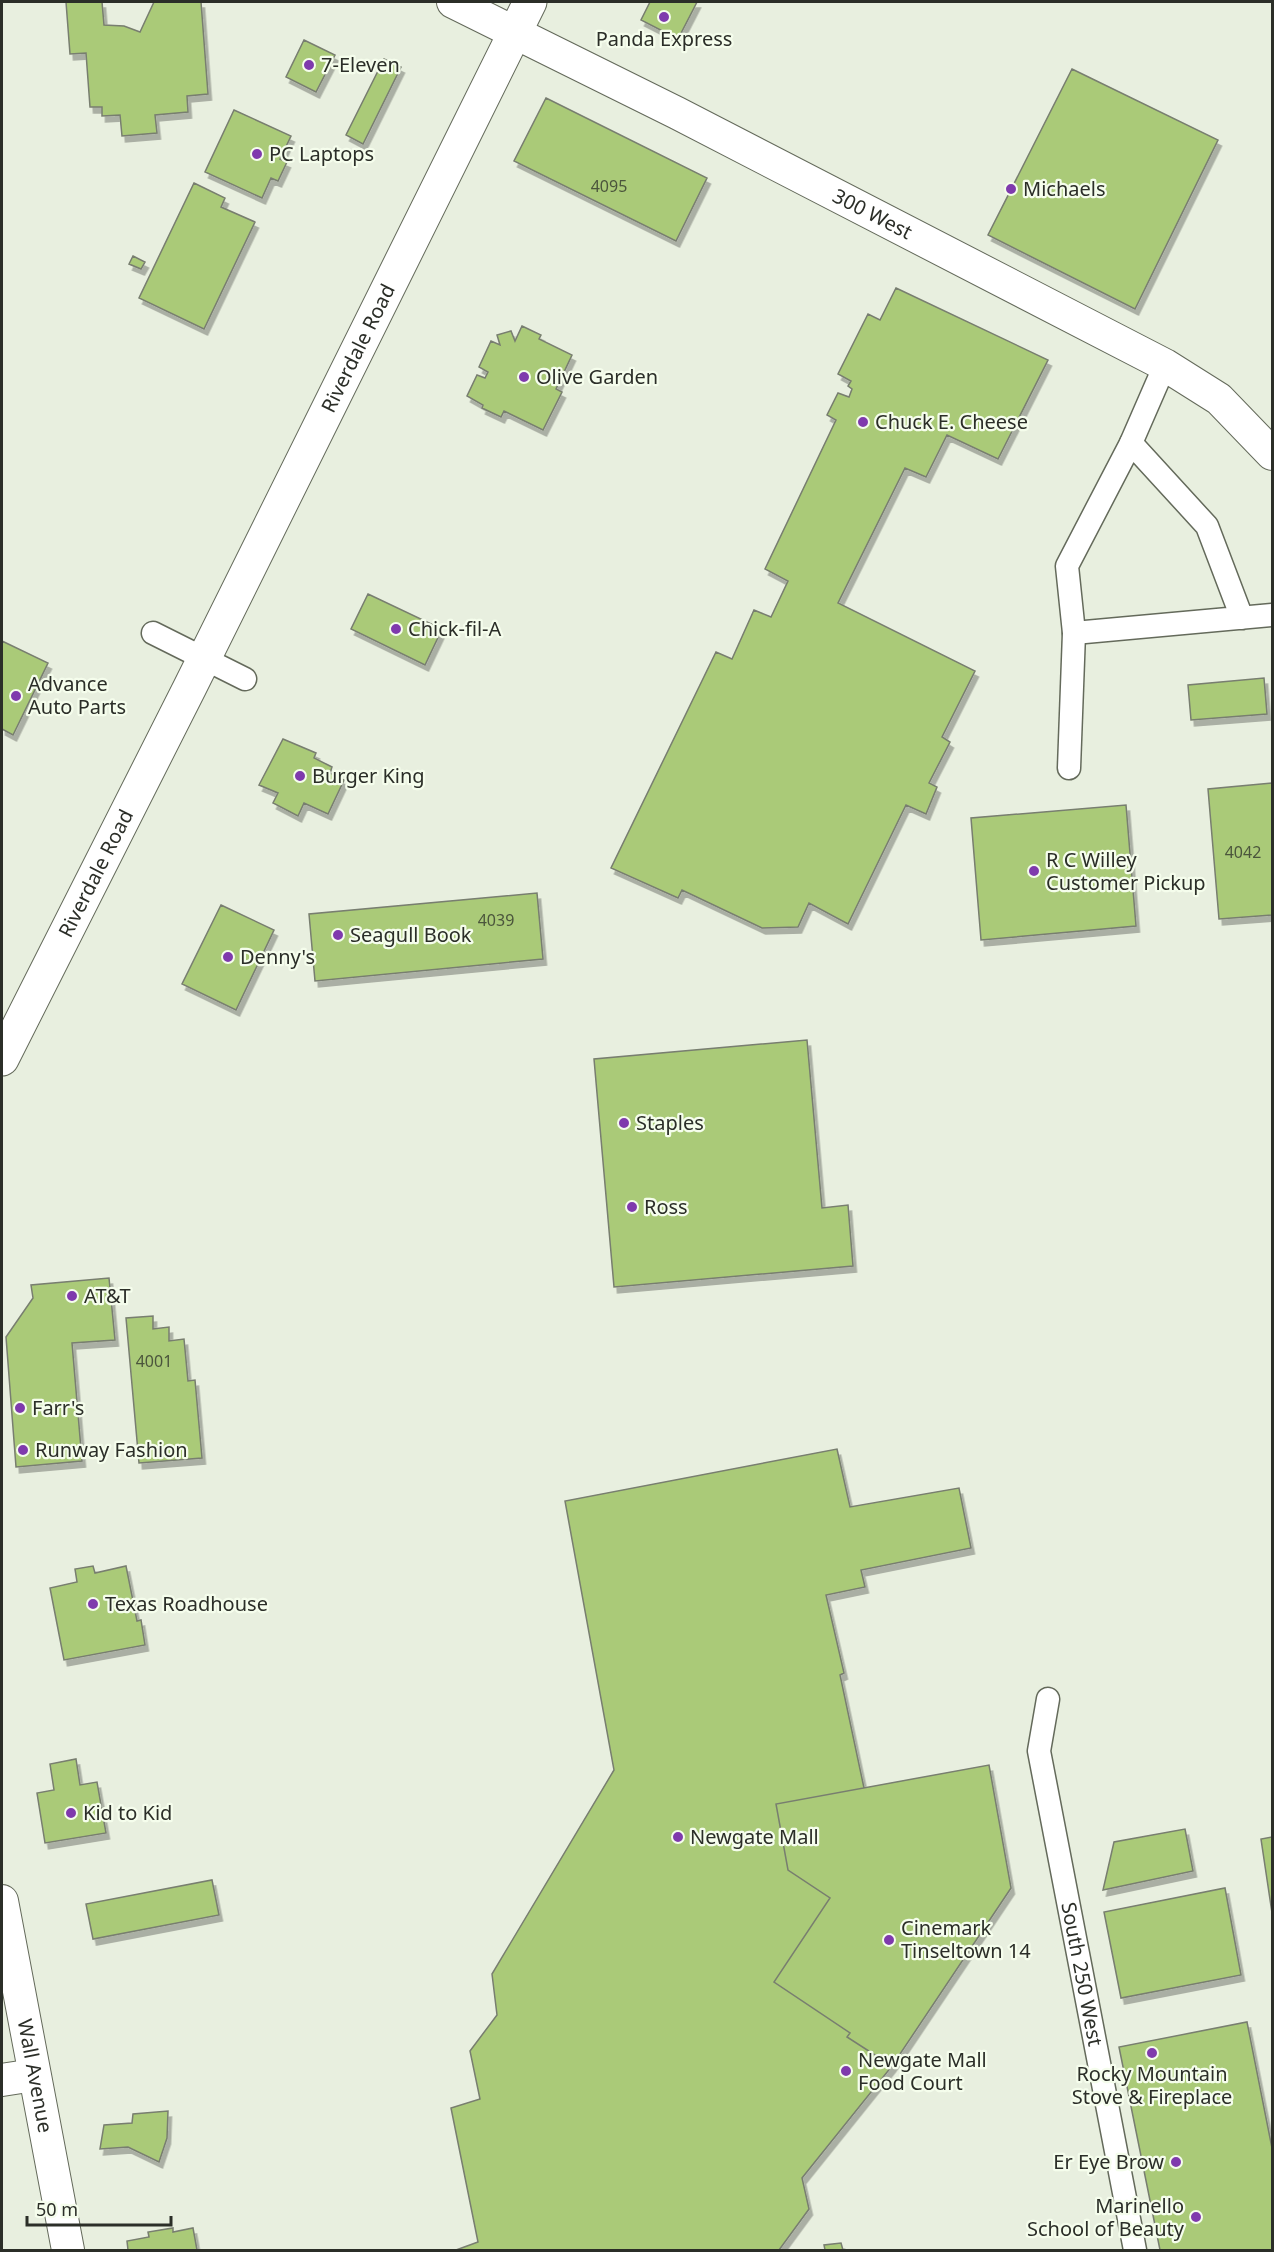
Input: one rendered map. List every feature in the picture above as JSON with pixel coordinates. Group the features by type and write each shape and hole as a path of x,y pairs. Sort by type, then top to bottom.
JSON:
{"main road":[{"name":"Riverdale Road","path":"2,1059 221,625 530,2"}],"street":[{"name":"300 West","path":"453,2 1165,365 1219,399 1272,454"},
{"path":"1070,768 1074,633 1067,566 1131,443 1165,365"},
{"path":"1131,443 1207,526 1242,618"},
{"path":"1074,633 1272,615"},
{"path":"153,633 197,673 245,679"},
{"name":"South 250 West","path":"1048,1699 1039,1751 1135,2250"},
{"name":"Wall Avenue","path":"2,1901 68,2250"},
{"path":"2,2080 34,2075"}],"building":[{"path":"66,2 102,2 104,25 124,26 140,32 154,2 201,2 208,94 187,96 188,112 155,115 157,133 122,136 120,115 102,116 102,107 90,107 86,53 70,54"},
{"path":"650,2 697,2 678,39 641,20"},
{"path":"304,40 335,55 316,92 286,77"},
{"path":"384,59 401,67 363,144 346,135"},
{"path":"1072,69 1218,140 1135,309 988,235"},
{"path":"546,98 707,178 676,241 514,161"},
{"path":"234,110 291,136 280,159 287,162 278,181 271,178 262,198 205,172"},
{"path":"194,183 225,198 221,207 255,222 204,329 139,298"},
{"path":"133,256 145,262 141,269 129,264"},
{"path":"896,288 1048,360 998,459 947,435 926,477 905,468 838,603 975,671 942,737 950,742 929,783 937,787 926,814 906,805 848,924 809,903 798,927 762,928 682,890 678,898 611,868 716,652 732,659 754,610 771,617 788,581 765,569 836,420 827,415 838,393 849,397 852,389 848,386 851,381 838,374 868,314 880,320"},
{"name":"Olive Garden","path":"522,326 541,335 539,339 572,355 556,389 562,392 543,430 504,411 501,417 482,408 483,405 467,396 477,375 485,378 488,372 479,367 491,341 500,345 497,335 511,331 515,341"},
{"name":"Chick-fil-A","path":"368,594 442,629 425,665 351,629"},
{"name":"Advance Auto Parts","path":"2,641 48,663 13,735 2,729"},
{"path":"1264,678 1267,714 1191,720 1188,685"},
{"name":"Burger King","path":"283,739 316,753 314,758 332,767 330,773 344,780 328,814 304,803 298,816 273,803 278,793 259,785"},
{"path":"1272,783 1272,915 1219,919 1208,789"},
{"path":"1126,805 1136,926 981,940 971,818"},
{"path":"537,893 543,959 315,981 309,914"},
{"name":"Denny's","path":"221,905 274,930 236,1010 182,984"},
{"path":"807,1040 822,1208 848,1205 853,1266 614,1287 594,1059"},
{"path":"109,1278 115,1340 72,1343 82,1461 16,1467 6,1337 33,1298 31,1285"},
{"path":"153,1316 153,1329 169,1327 169,1341 184,1339 188,1381 195,1380 202,1458 139,1463 126,1318"},
{"name":"Newgate Mall","path":"837,1449 850,1507 959,1488 971,1548 861,1570 865,1587 826,1595 844,1673 840,1675 864,1788 776,1804 788,1870 830,1898 774,1982 850,2033 847,2037 892,2066 802,2178 809,2209 779,2250 456,2250 478,2242 451,2108 480,2099 470,2051 497,2015 492,1974 614,1770 565,1501"},
{"name":"Texas Roadhouse","path":"93,1566 95,1573 126,1566 137,1621 141,1620 145,1645 64,1660 50,1588 77,1582 75,1569"},
{"name":"Kid to Kid","path":"76,1759 80,1785 97,1782 106,1833 45,1843 37,1793 54,1790 50,1764"},
{"name":"Cinemark Tinseltown 14","path":"989,1765 1011,1888 892,2066 847,2037 850,2033 774,1982 830,1898 788,1870 776,1804"},
{"path":"1185,1829 1193,1871 1103,1890 1114,1842"},
{"path":"1272,1837 1272,1913 1261,1839"},
{"path":"212,1880 219,1915 93,1939 86,1904"},
{"path":"1225,1888 1241,1975 1121,1998 1104,1912"},
{"path":"1247,2022 1272,2148 1272,2250 1160,2250 1119,2047"},
{"path":"168,2111 167,2138 159,2162 128,2147 100,2149 104,2125 132,2123 133,2114"},
{"path":"173,2228 173,2232 193,2228 197,2250 128,2250 127,2241 149,2237 148,2232"},
{"path":"841,2243 843,2250 825,2250 824,2245"}],"place":[{"name":"Panda Express","path":"664,17"},
{"name":"7-Eleven","path":"309,65"},
{"name":"PC Laptops","path":"257,154"},
{"name":"Michaels","path":"1011,189"},
{"name":"Olive Garden","path":"524,377"},
{"name":"Chuck E. Cheese","path":"863,422"},
{"name":"Chick-fil-A","path":"396,629"},
{"name":"Advance Auto Parts","path":"16,696"},
{"name":"Burger King","path":"300,776"},
{"name":"R C Willey Customer Pickup","path":"1034,871"},
{"name":"Seagull Book","path":"338,935"},
{"name":"Denny's","path":"228,957"},
{"name":"Staples","path":"624,1123"},
{"name":"Ross","path":"632,1207"},
{"name":"AT&T","path":"72,1296"},
{"name":"Farr's","path":"20,1408"},
{"name":"Runway Fashion","path":"23,1450"},
{"name":"Texas Roadhouse","path":"93,1604"},
{"name":"Kid to Kid","path":"71,1813"},
{"name":"Newgate Mall","path":"678,1837"},
{"name":"Cinemark Tinseltown 14","path":"889,1940"},
{"name":"Rocky Mountain Stove & Fireplace","path":"1152,2053"},
{"name":"Newgate Mall Food Court","path":"846,2071"},
{"name":"Er Eye Brow","path":"1176,2162"},
{"name":"Marinello School of Beauty","path":"1196,2217"}]}
